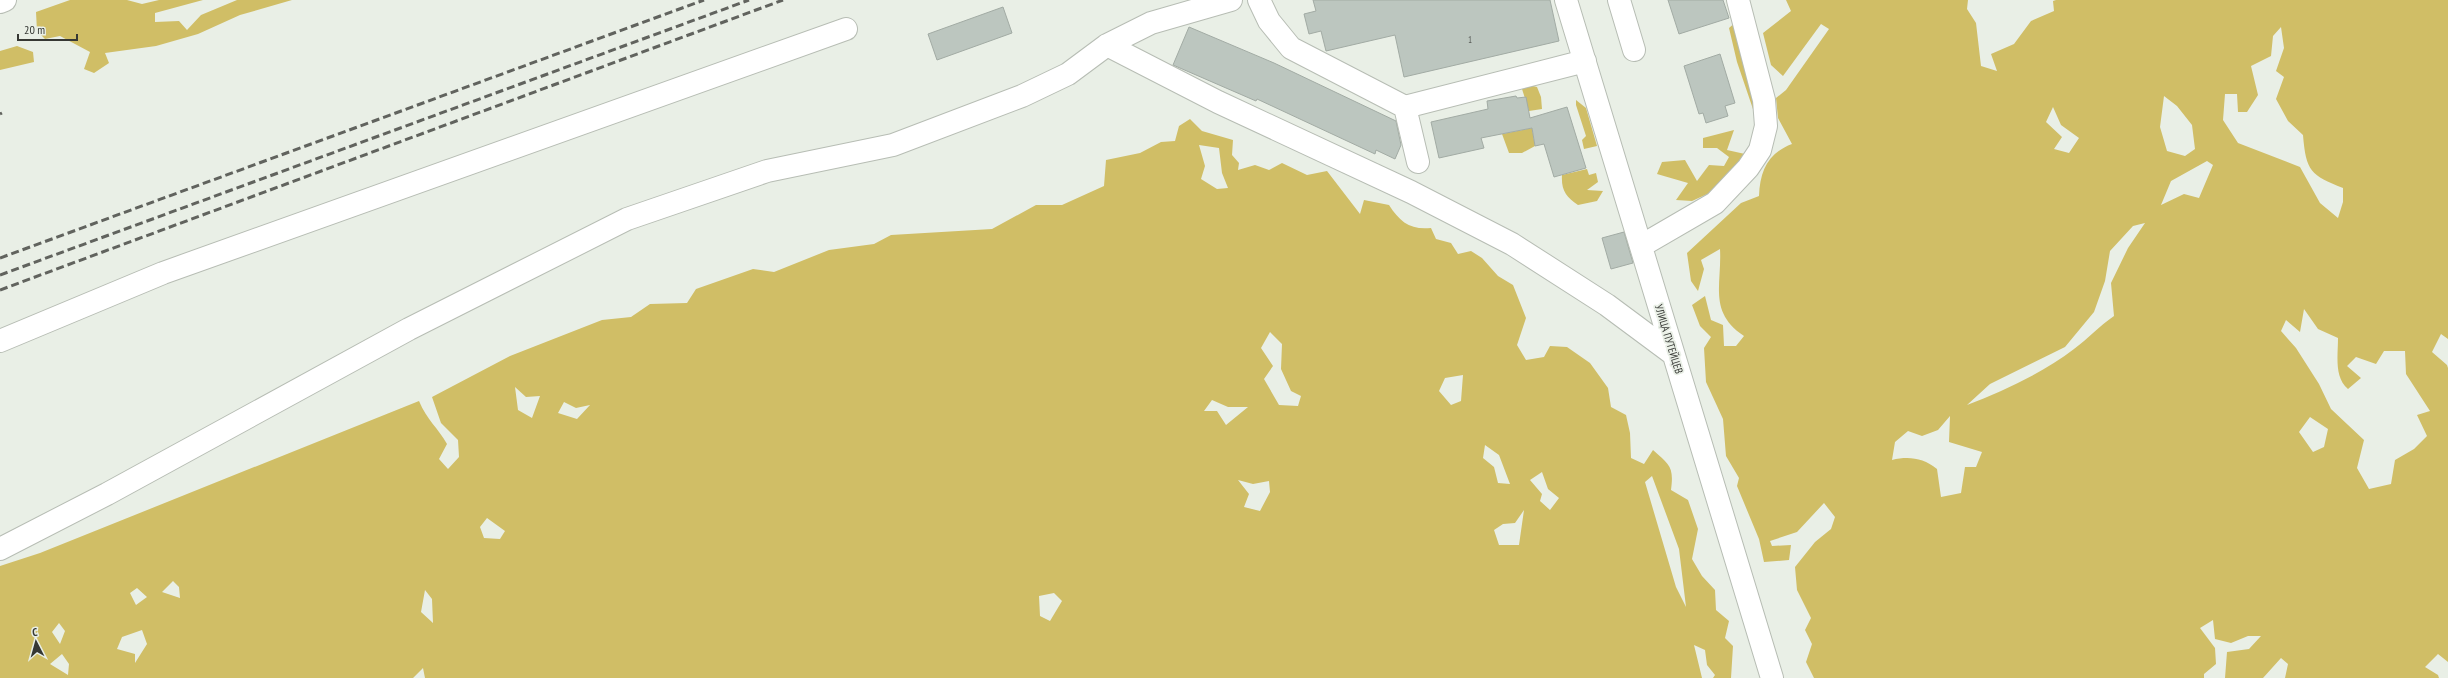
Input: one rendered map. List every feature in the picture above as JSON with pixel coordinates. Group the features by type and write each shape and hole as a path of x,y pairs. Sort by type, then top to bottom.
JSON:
{"street":[{"path":"0,2 5,0"},
{"path":"0,549 101,497 409,329 627,219 767,171 893,145 1022,96 1068,74 1107,45 1152,23 1231,0"},
{"path":"1259,0 1269,20 1291,48 1405,107 1585,61"},
{"name":"УЛИЦА ПУТЕЙЦЕВ","path":"1566,0 1772,678"},
{"path":"1619,0 1634,50"},
{"path":"1641,246 1715,203 1748,168 1760,150 1766,126 1764,100 1738,0"},
{"path":"0,341 163,273 846,29"},
{"path":"1107,45 1218,102 1411,192 1512,244 1607,305 1673,354"},
{"path":"1405,107 1418,162"}],"shaded area":[{"path":"70,0 127,0 142,4 159,0 203,0 155,13 155,22 179,21 187,30 201,15 237,0 292,0 240,15 198,34 156,46 105,53 109,63 94,73 84,69 90,52 60,36 45,39 37,31 36,12"},
{"path":"1786,0 1968,0 1967,9 1976,23 1981,66 1997,71 1991,54 2014,44 2031,21 2054,11 2053,1 2056,0 2448,0 2448,339 2441,334 2432,352 2447,365 2448,368 2448,662 2438,654 2425,667 2438,675 2439,678 2285,678 2288,664 2281,658 2263,678 2225,678 2227,652 2249,649 2261,636 2248,636 2231,643 2215,639 2213,620 2200,628 2215,648 2216,664 2204,674 2204,678 1814,678 1806,662 1812,644 1805,630 1811,618 1797,590 1795,567 1815,542 1831,529 1835,517 1824,503 1797,532 1770,541 1772,546 1791,545 1789,560 1764,562 1759,539 1737,486 1739,478 1726,456 1723,419 1706,382 1704,348 1711,337 1700,326 1692,305 1705,296 1711,320 1723,325 1724,346 1736,346 1744,336 1733,327 1725,317 1721,307 1719,297 1720,249 1701,260 1704,269 1698,291 1691,281 1687,253 1741,203 1759,196 1761,179 1767,164 1777,152 1792,144 1778,118 1776,98 1786,90 1829,29 1821,24 1783,76 1771,65 1763,33 1791,11","holes":["2281,27 2284,48 2276,71 2284,77 2276,99 2288,121 2303,135 2306,157 2312,170 2317,175 2343,188 2343,202 2338,218 2320,203 2300,167 2238,143 2223,120 2225,94 2237,94 2238,112 2247,112 2258,95 2251,66 2271,56 2273,36","2164,96 2177,106 2192,125 2195,149 2185,156 2167,151 2160,127","2053,107 2061,125 2079,138 2069,153 2054,149 2062,137 2046,122","2207,161 2213,165 2199,198 2184,194 2161,205 2171,181","2145,223 2128,248 2111,283 2114,316 2062,358 2036,374 1995,394 1967,405 1990,384 2065,347 2094,312 2105,281 2110,251 2133,226","2304,309 2318,329 2338,338 2337,359 2339,372 2348,389 2361,378 2347,366 2356,357 2376,364 2384,351 2405,351 2406,374 2430,411 2417,415 2427,436 2414,449 2395,460 2391,484 2369,489 2357,468 2364,440 2331,409 2319,384 2296,348 2281,331 2286,320 2300,332","1950,416 1949,442 1982,452 1976,467 1965,467 1961,493 1941,497 1937,469 1926,462 1910,458 1892,460 1895,442 1908,431 1922,436 1938,430","2310,417 2328,429 2324,447 2313,452 2299,432"]},
{"path":"1737,21 1759,107 1755,115 1737,62 1729,28"},
{"path":"17,46 33,52 34,62 0,70 0,51"},
{"path":"1529,85 1537,87 1541,97 1542,109 1529,111 1522,89"},
{"path":"1576,100 1586,108 1597,146 1584,149 1582,140 1586,136 1576,105"},
{"path":"1190,119 1202,131 1233,140 1232,155 1239,163 1238,170 1255,165 1269,170 1282,163 1307,175 1327,171 1360,214 1364,200 1389,205 1397,216 1406,224 1417,228 1431,228 1436,239 1451,243 1458,254 1471,251 1482,258 1498,276 1513,285 1526,318 1517,345 1526,360 1544,357 1550,346 1567,347 1590,363 1608,388 1611,407 1626,415 1630,433 1631,458 1644,464 1653,450 1670,467 1672,476 1671,490 1688,500 1698,529 1692,559 1702,576 1715,590 1716,610 1729,621 1725,638 1733,646 1731,678 1713,678 1715,675 1707,665 1705,650 1694,645 1702,678 425,678 423,668 413,678 0,678 0,566 40,553 419,401 425,413 447,444 439,459 448,469 459,457 458,440 441,423 432,397 510,356 602,320 631,317 650,304 687,303 696,289 753,269 774,272 829,250 874,244 891,235 992,229 1036,205 1062,205 1104,186 1106,160 1140,153 1161,142 1175,141 1179,126","holes":["1199,145 1219,148 1222,173 1228,188 1217,189 1201,179 1205,166","1270,332 1282,344 1281,369 1291,391 1301,396 1298,406 1279,405 1264,379 1273,366 1261,348","1463,375 1461,401 1451,405 1439,391 1445,378","515,387 526,397 540,396 532,418 518,410","1212,400 1228,407 1248,407 1226,425 1217,411 1204,411","564,402 576,408 590,405 577,419 558,413","1485,445 1499,455 1510,484 1498,483 1494,467 1483,458","1542,472 1548,489 1559,498 1550,510 1540,501 1542,494 1530,480","1652,476 1679,549 1686,607 1676,587 1645,482","1238,480 1253,484 1269,481 1270,492 1260,511 1244,507 1249,494","1524,510 1519,545 1499,545 1494,530 1503,524 1515,523","487,518 505,531 500,539 484,538 480,527","173,581 179,587 180,598 162,592","137,588 147,597 136,605 130,593","425,590 432,599 433,623 421,612","1054,593 1062,601 1050,621 1040,616 1039,596","59,623 65,631 60,644 52,632","142,630 147,644 135,663 135,654 117,649 122,637","62,654 69,664 68,675 50,664"]},
{"path":"1532,128 1535,146 1522,153 1509,153 1502,134"},
{"path":"1734,130 1727,150 1745,154 1737,172 1714,191 1692,201 1676,200 1688,183 1657,174 1662,162 1685,160 1697,181 1709,165 1724,166 1729,157 1717,148 1703,148 1703,138"},
{"path":"1587,169 1589,175 1596,173 1598,182 1587,190 1603,191 1597,201 1578,205 1565,193 1562,185 1562,175"}],"building":[{"path":"1313,0 1550,0 1559,41 1404,77 1395,35 1326,51 1321,31 1309,34 1304,14 1316,11"},
{"path":"1668,0 1723,0 1729,18 1679,34"},
{"path":"1003,7 1012,33 937,60 928,34"},
{"path":"1189,27 1274,63 1396,121 1401,145 1395,159 1376,150 1375,154 1257,99 1256,101 1173,65"},
{"path":"1720,54 1735,103 1725,106 1728,116 1706,123 1703,113 1699,114 1684,66"},
{"path":"1516,96 1517,98 1526,97 1530,118 1567,107 1586,168 1554,177 1544,144 1535,146 1532,128 1481,138 1484,148 1439,158 1431,122 1488,109 1487,101"},
{"path":"1624,232 1633,263 1611,269 1602,238"}],"railway":[{"path":"0,258 704,0"},
{"path":"0,275 749,0"},
{"path":"0,290 783,0"}]}
